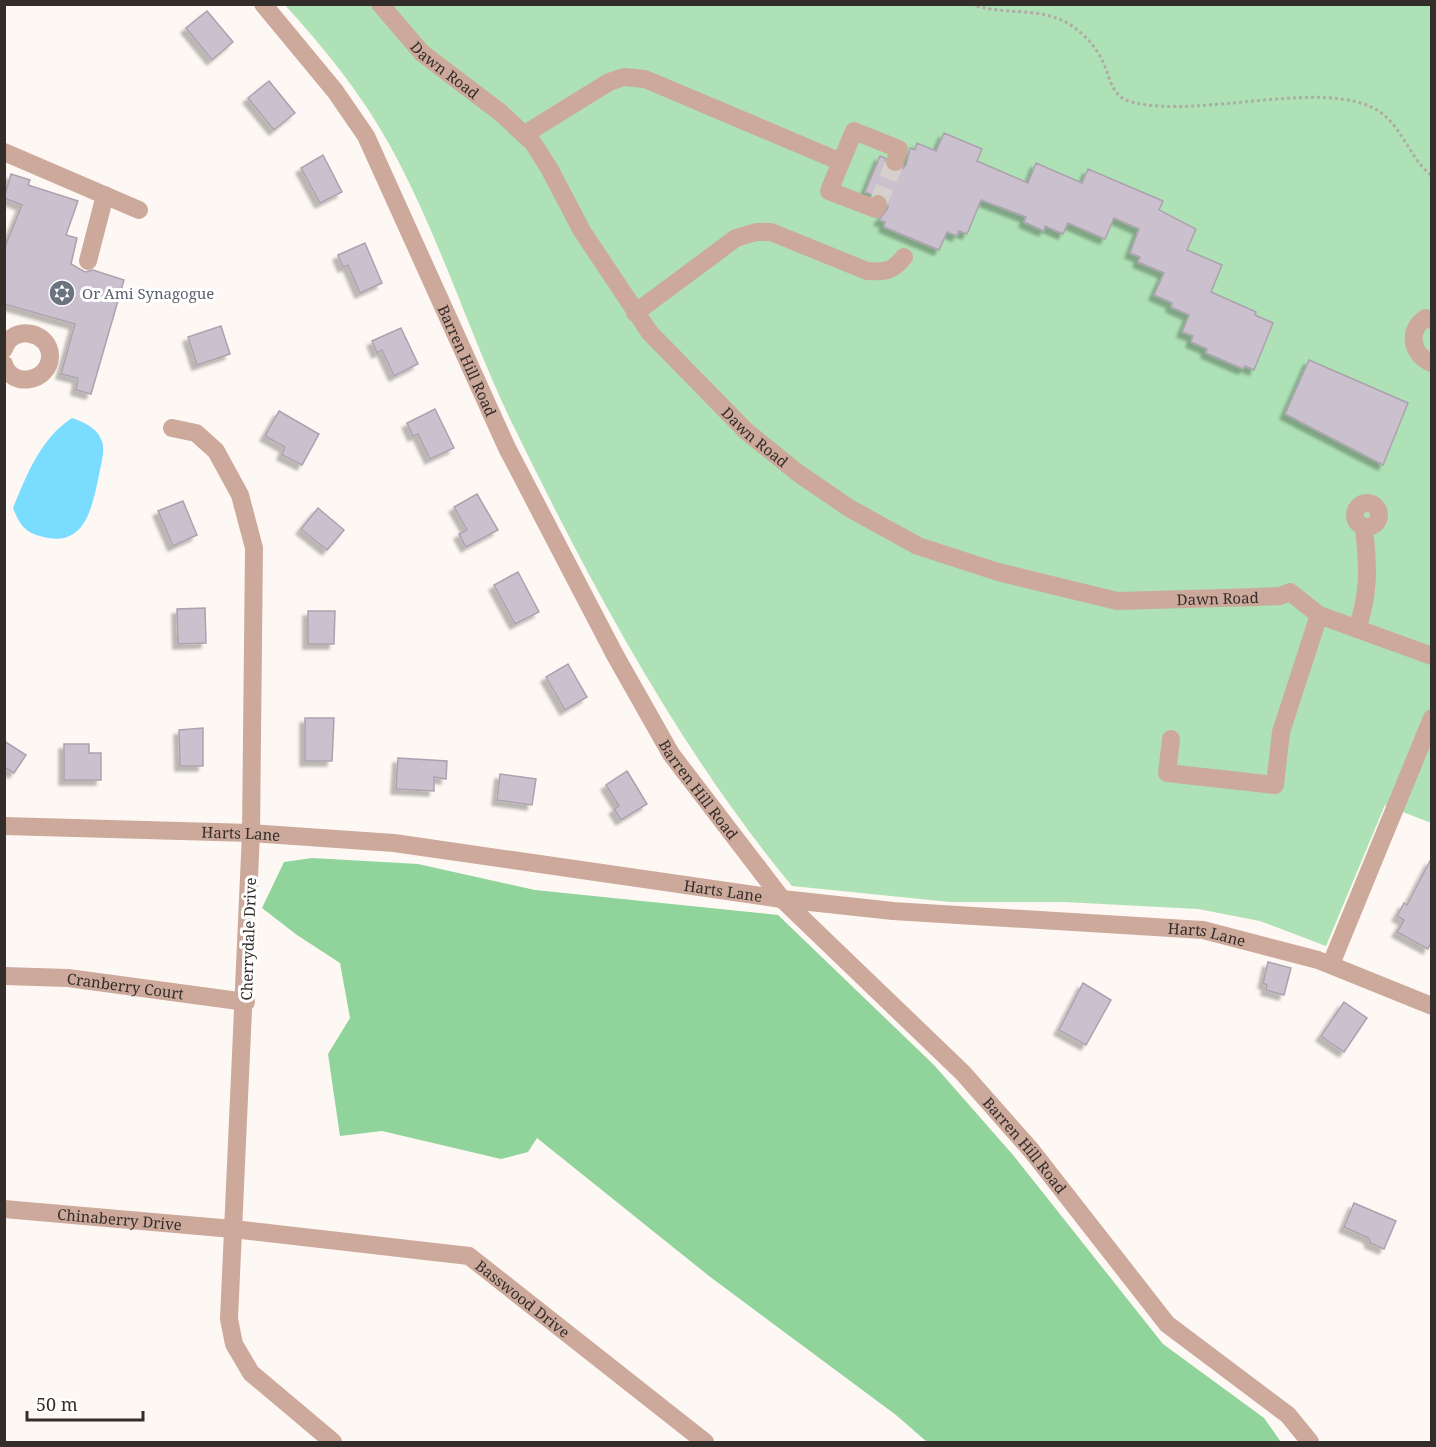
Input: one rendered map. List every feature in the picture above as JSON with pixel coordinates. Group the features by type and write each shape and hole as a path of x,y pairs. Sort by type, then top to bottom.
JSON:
{"street":[{"name":"Barren Hill Road","path":"263,4 335,91 366,136 507,448 615,655 671,753 782,899 963,1073 1030,1150 1167,1324 1288,1415 1310,1443"},
{"name":"Dawn Road","path":"380,4 422,53 501,113 525,135 545,161 582,231 650,333 747,432 798,473 849,508 918,546 998,572 1117,601 1280,596 1290,592 1319,615"},
{"path":"525,135 609,82 624,77 645,79 841,162"},
{"path":"878,204 876,209 829,191 854,131 899,149 895,162"},
{"path":"4,152 140,210"},
{"path":"88,261 105,195"},
{"path":"635,313 736,238 756,232 771,232 867,271 884,272 894,269 904,257"},
{"path":"1431,320 1426,318 1417,324 1412,334 1415,345 1426,361 1431,363"},
{"path":"4,364 15,377 27,380 39,377 47,368 50,356 47,344 38,335 26,332 8,338"},
{"name":"Cherrydale Drive","path":"172,428 196,433 216,451 240,495 254,548 251,833 246,1002 229,1319 234,1344 241,1359 264,1386 333,1443"},
{"path":"1357,629 1366,602 1369,570 1364,527"},
{"path":"1171,739 1167,773 1275,785 1281,732 1319,615 1431,656"},
{"path":"1331,964 1431,718"},
{"name":"Harts Lane","path":"4,826 251,833 394,843 782,899 893,911 1203,930 1253,941 1331,964 1431,1006"},
{"name":"Cranberry Court","path":"4,976 68,978 246,1002"},
{"name":"Chinaberry Drive","path":"4,1209 233,1228"},
{"name":"Basswood Drive","path":"233,1228 469,1256 705,1443"}],"path":[{"path":"971,4 985,10 1050,17 1068,23 1089,40 1103,63 1114,90 1118,96 1129,102 1175,107 1282,100 1352,101 1380,112 1431,176"},
{"path":"1431,184 1431,205"}],"green space":[{"path":"285,5 1431,5 1431,823 1385,805 1326,946 1260,921 1198,909 1064,902 950,902 792,886 750,833 673,721 604,603 495,387 407,177 366,107 314,38"},
{"path":"312,858 418,864 535,890 778,915 934,1065 1013,1155 1163,1344 1264,1418 1281,1442 927,1442 896,1415 709,1276 537,1138 528,1152 501,1159 382,1131 340,1136 328,1054 350,1018 340,963 297,935 262,908 284,862"}],"water":[{"path":"72,418 93,428 102,443 103,456 93,500 84,523 77,532 55,539 40,536 23,526 13,508 43,446 61,426"}],"building":[{"path":"207,11 233,42 212,60 186,28"},
{"path":"269,81 295,113 274,130 248,98"},
{"path":"944,133 982,149 977,161 1028,183 1036,163 1082,183 1088,169 1163,201 1159,210 1196,229 1187,250 1222,265 1211,292 1256,312 1255,315 1273,323 1254,370 1245,366 1243,369 1206,353 1207,349 1191,342 1193,336 1182,332 1189,315 1171,307 1172,303 1154,295 1164,273 1138,262 1140,257 1130,253 1139,229 1114,218 1105,239 1068,223 1063,234 1045,226 1044,231 1024,222 1026,217 981,200 967,234 959,231 957,236 947,232 939,250 884,227 885,222 879,220 888,208 887,198 882,193 872,195 865,192 880,156 885,158 887,170 898,173 906,165 910,148 915,150 917,143 936,151"},
{"path":"323,155 342,192 320,203 301,168"},
{"name":"Or Ami Synagogue","path":"11,174 30,180 28,185 78,201 66,235 77,238 71,264 85,272 93,270 124,280 91,394 76,390 78,378 61,374 75,324 4,304 4,249 22,205 4,198"},
{"path":"365,243 382,283 360,293 348,265 343,267 338,255"},
{"path":"221,326 230,354 197,365 188,337"},
{"path":"401,328 418,364 394,376 382,350 377,353 372,341"},
{"path":"1309,360 1408,403 1383,465 1285,414"},
{"path":"435,409 454,448 430,459 418,434 413,436 407,423"},
{"path":"279,411 319,434 302,465 282,455 285,447 265,436"},
{"path":"477,494 498,530 466,547 459,534 467,530 454,507"},
{"path":"183,501 197,535 173,546 158,511"},
{"path":"318,508 344,530 327,550 301,529"},
{"path":"518,572 539,612 515,624 494,585"},
{"path":"205,608 206,643 178,644 177,609"},
{"path":"308,611 335,611 334,644 308,644"},
{"path":"568,664 587,697 565,710 546,677"},
{"path":"305,718 334,718 332,761 305,761"},
{"path":"203,728 203,766 180,766 179,730"},
{"path":"4,741 26,755 14,773 4,767"},
{"path":"64,744 89,744 89,753 101,753 101,780 64,780"},
{"path":"398,758 447,761 446,779 434,777 434,791 396,789"},
{"path":"627,771 647,804 621,820 614,809 619,806 606,785"},
{"path":"500,774 536,779 532,805 497,800"},
{"path":"1431,859 1431,942 1428,949 1397,932 1404,920 1397,916 1404,903 1407,905"},
{"path":"1268,962 1291,968 1284,995 1266,990 1267,985 1263,983"},
{"path":"1083,983 1111,1000 1086,1045 1059,1030"},
{"path":"1344,1002 1367,1018 1344,1052 1321,1036"},
{"path":"1354,1203 1396,1221 1384,1249 1370,1243 1369,1238 1344,1227"}],"tunnel":[{"path":"878,204 895,162"}],"place":[{"name":"Or Ami Synagogue","path":"62,293"}]}
